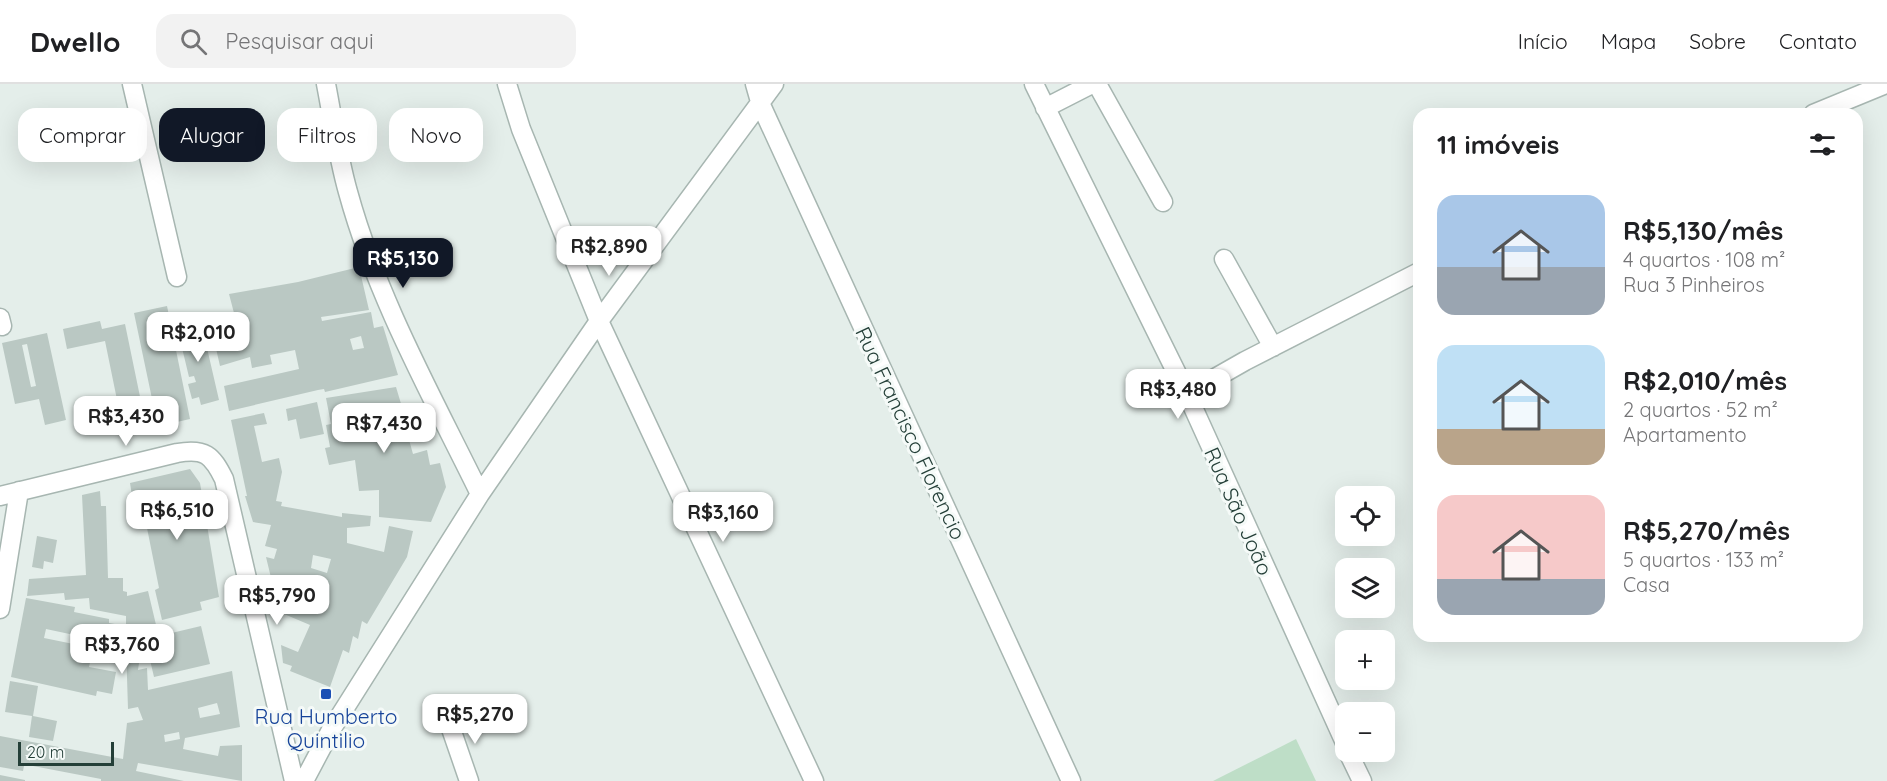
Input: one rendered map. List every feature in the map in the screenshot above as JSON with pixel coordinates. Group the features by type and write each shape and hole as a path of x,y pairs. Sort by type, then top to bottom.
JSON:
{"street":[{"path":"132,84 177,277"},
{"path":"326,84 348,191 369,256 408,348 480,494"},
{"path":"507,84 521,129 598,321 814,781"},
{"name":"Rua Francisco Florencio","path":"755,84 760,105 1071,781"},
{"path":"304,781 331,730 480,494 598,321 774,84"},
{"name":"Rua São João","path":"1034,84 1187,394 1335,721"},
{"path":"1046,108 1092,84"},
{"path":"1097,84 1163,202"},
{"path":"1828,108 1886,84"},
{"path":"1224,259 1273,347"},
{"path":"1187,394 1413,275"},
{"path":"0,496 194,450 208,454 218,466 224,479 294,781"},
{"path":"0,609 19,491"},
{"path":"448,720 469,781"},
{"path":"1353,762 1362,781"}],"green space":[{"path":"1296,739 1316,781 1213,781"}],"building":[{"path":"359,267 369,310 321,317 322,321 371,312 374,328 383,326 398,375 325,392 324,389 318,390 229,411 224,386 299,369 295,350 270,355 272,364 252,368 250,357 220,366 209,318 234,313 229,294 298,282","holes":["361,336 364,348 353,350 350,339"]},
{"path":"167,306 190,419 124,434 105,341 67,349 63,329 100,321 102,329 125,324 144,416 155,413 134,313"},
{"path":"201,322 219,400 201,405 199,397 192,399 188,384 196,382 194,376 189,377 177,327"},
{"path":"47,333 66,420 45,425 39,399 15,404 2,343","holes":["27,344 36,386 31,387 22,345"]},
{"path":"396,387 402,407 347,420 349,425 364,421 363,417 406,408 411,427 406,429 413,454 427,450 430,465 440,463 446,487 431,522 379,517 379,490 359,491 355,460 329,465 325,448 330,447 326,425 331,424 326,398"},
{"path":"317,402 324,434 300,439 296,419 288,421 286,409"},
{"path":"264,413 267,424 254,426 262,462 279,458 282,472 276,501 282,502 281,506 342,517 342,513 371,516 370,526 347,528 347,543 384,552 389,526 413,531 407,557 367,624 362,621 358,639 353,636 349,653 343,650 330,687 290,671 292,666 283,663 281,645 298,652 310,625 277,611 266,557 274,559 277,549 265,546 271,525 253,522 245,496 247,496 231,420","holes":["313,555 331,559 327,573 311,568"]},
{"path":"190,469 200,483 219,597 200,602 202,610 162,620 155,590 159,588 145,518 136,521 130,483"},
{"path":"100,491 101,506 106,506 108,578 123,578 123,591 127,592 127,596 148,591 157,629 137,634 138,641 201,626 210,664 154,677 150,660 139,663 138,670 147,668 148,690 232,671 240,727 185,738 183,749 218,756 220,746 242,745 242,781 138,763 136,771 184,781 101,781 101,779 33,766 24,766 23,771 0,767 0,736 123,759 127,723 143,720 138,707 128,709 126,646 46,629 44,638 93,648 89,667 116,672 112,694 97,691 96,696 11,677 26,598 75,607 74,612 109,619 109,623 126,626 126,616 90,609 89,598 65,600 64,593 27,596 29,579 86,575 82,495","holes":["217,703 220,714 200,718 198,708","179,732 180,739 165,742 164,735"]},
{"path":"37,536 57,540 53,563 44,561 43,569 32,567"},
{"path":"10,681 38,686 33,716 57,721 53,741 29,737 32,716 5,712"},
{"path":"0,775 25,780 25,781 0,781"}],"place":[{"name":"Rua Humberto Quintilio","path":"326,694"}]}
